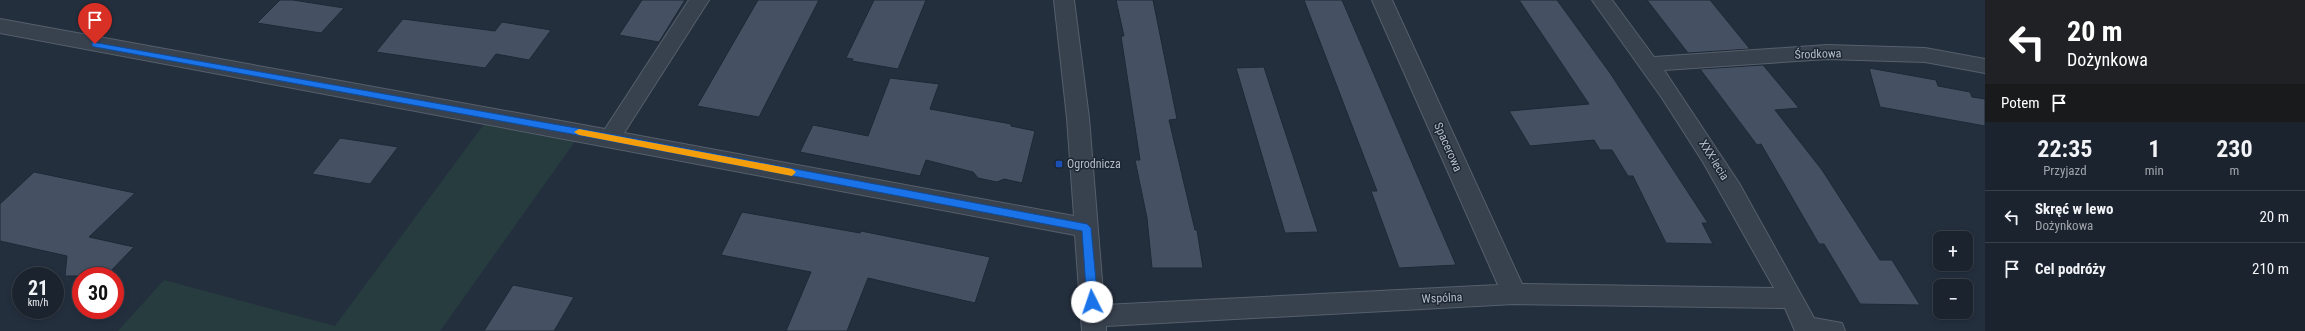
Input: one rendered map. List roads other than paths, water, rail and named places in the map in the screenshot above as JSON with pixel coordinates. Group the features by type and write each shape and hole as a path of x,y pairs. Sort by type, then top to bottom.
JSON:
{"street":[{"path":"610,138 699,0"},
{"path":"1064,0 1077,110 1094,324"},
{"name":"Spacerowa","path":"1382,0 1514,294"},
{"name":"XXX-lecia","path":"1602,0 1685,114 1720,170 1747,214 1807,329"},
{"path":"0,26 610,138 1087,228"},
{"name":"Środkowa","path":"1650,64 1827,52 1925,56 1985,66"},
{"name":"Wspólna","path":"1094,324 1514,294 1791,298"},
{"path":"1807,329 1833,331"}],"place":[{"name":"Ogrodnicza","path":"1059,164"}]}
